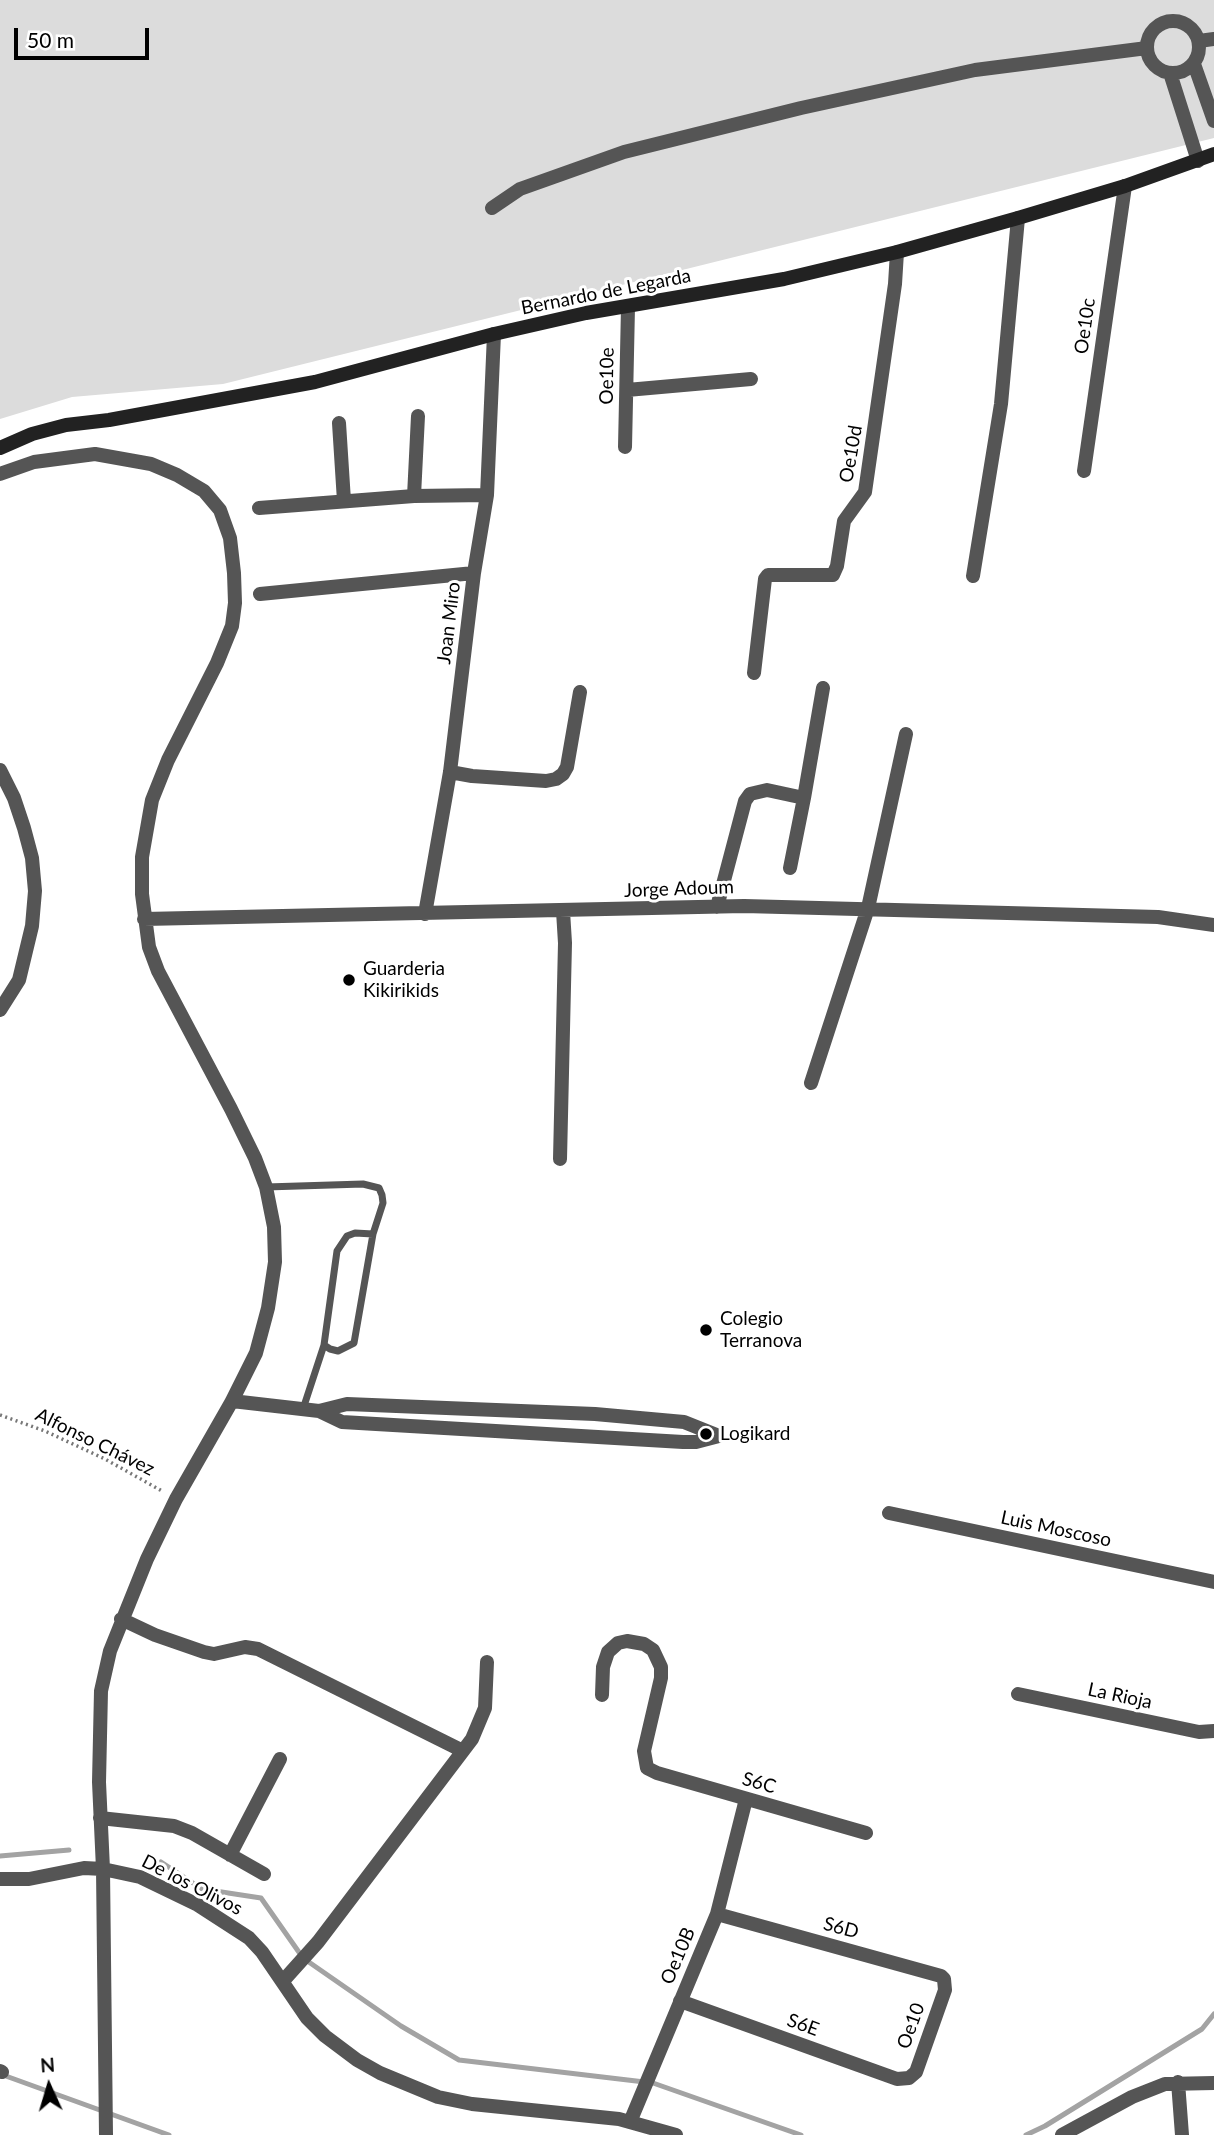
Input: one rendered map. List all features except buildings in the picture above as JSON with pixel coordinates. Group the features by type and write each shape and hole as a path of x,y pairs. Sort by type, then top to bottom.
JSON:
{"street":[{"path":"1176,21 1191,27 1207,40 1194,64 1184,71 1170,73 1158,68 1151,61 1147,48 1149,36 1160,24 1176,21"},
{"path":"492,208 520,189 624,152 801,108 975,70 1147,48"},
{"path":"1194,64 1214,121"},
{"path":"1170,73 1198,161"},
{"name":"Bernardo de Legarda","path":"0,448 32,433 66,425 109,420 315,383 494,334 586,313 784,279 897,252 1125,186 1214,154"},
{"name":"Oe10c","path":"1084,471 1125,186"},
{"path":"973,576 1000,404 1018,218"},
{"name":"Oe10d","path":"754,674 765,579 768,575 833,575 837,566 844,521 864,492 894,297 897,252"},
{"name":"Oe10e","path":"625,447 628,307"},
{"name":"Joan Miro","path":"425,914 450,772 474,573 487,495 494,334"},
{"path":"627,390 751,379"},
{"path":"414,496 418,416"},
{"path":"339,423 344,501"},
{"path":"0,474 34,462 95,454 151,464 177,475 204,491 220,510 230,538 235,593 232,626 217,663 168,760 152,800 142,857 144,919 149,947 158,971 255,1158 266,1187 274,1227 275,1262 268,1308 256,1353 176,1499 121,1619 101,1691 99,1738 106,2135"},
{"path":"259,508 414,496 487,495"},
{"path":"260,594 474,573"},
{"path":"790,868 822,688"},
{"path":"450,772 547,781 556,779 564,774 567,767 580,692"},
{"path":"811,1083 867,908 906,734"},
{"path":"0,770 24,828 32,858 35,891 32,926 19,980 0,1010"},
{"path":"717,907 745,801 750,794 767,790 804,798"},
{"name":"Jorge Adoum","path":"144,919 717,907 867,908 1158,917 1214,925"},
{"path":"560,1158 565,943 563,911"},
{"path":"232,1401 319,1411 346,1404 670,1419 698,1426 719,1436 696,1442 683,1442 501,1432 342,1422 319,1411"},
{"path":"501,1432 502,1410"},
{"name":"Luis Moscoso","path":"890,1513 1214,1582"},
{"path":"121,1619 155,1635 204,1652 214,1654 245,1647 258,1649 463,1751"},
{"name":"S6C","path":"602,1695 603,1667 608,1652 612,1647 627,1641 638,1642 653,1650 658,1658 661,1678 644,1751 647,1768 750,1801 866,1833"},
{"path":"283,1981 313,1947 463,1751 481,1722 485,1708 487,1661"},
{"name":"La Rioja","path":"1018,1693 1199,1732 1214,1731"},
{"path":"230,1855 280,1759"},
{"name":"Oe10B","path":"635,2123 721,1915 750,1801"},
{"path":"100,1818 174,1826 264,1874"},
{"name":"De los Olivos","path":"0,1879 103,1869 140,1877 198,1905 249,1938 262,1952 307,2018 325,2036 357,2060 410,2086 438,2097 472,2104 593,2116 635,2123 676,2135"},
{"name":"S6D","path":"721,1915 935,1973 944,1979 945,1990"},
{"name":"Oe10","path":"913,2076 945,1990"},
{"name":"S6E","path":"684,2003 897,2079 913,2076"},
{"path":"1178,2082 1182,2135"},
{"path":"1062,2135 1132,2096 1165,2084 1214,2083"}],"lane":[{"path":"266,1187 373,1185 379,1188 383,1203 373,1234 354,1343 338,1350 324,1345"},
{"path":"303,1410 324,1345 337,1251 347,1236 355,1233 373,1234"}],"path":[{"name":"Alfonso Chávez","path":"0,1415 105,1459 176,1499"}],"shaded area":[{"path":"0,0 1214,0 1214,138 223,384 72,397 0,419"}],"waterway":[{"path":"0,1856 69,1850"},
{"path":"161,1862 202,1889 261,1898 303,1958 401,2026 459,2060 653,2083 801,2135"},
{"path":"1026,2135 1202,2029 1214,2014"},
{"path":"3,2075 169,2135"}],"place":[{"name":"Guarderia Kikirikids","path":"349,980"},
{"name":"Colegio Terranova","path":"706,1330"},
{"name":"Logikard","path":"706,1434"}]}
